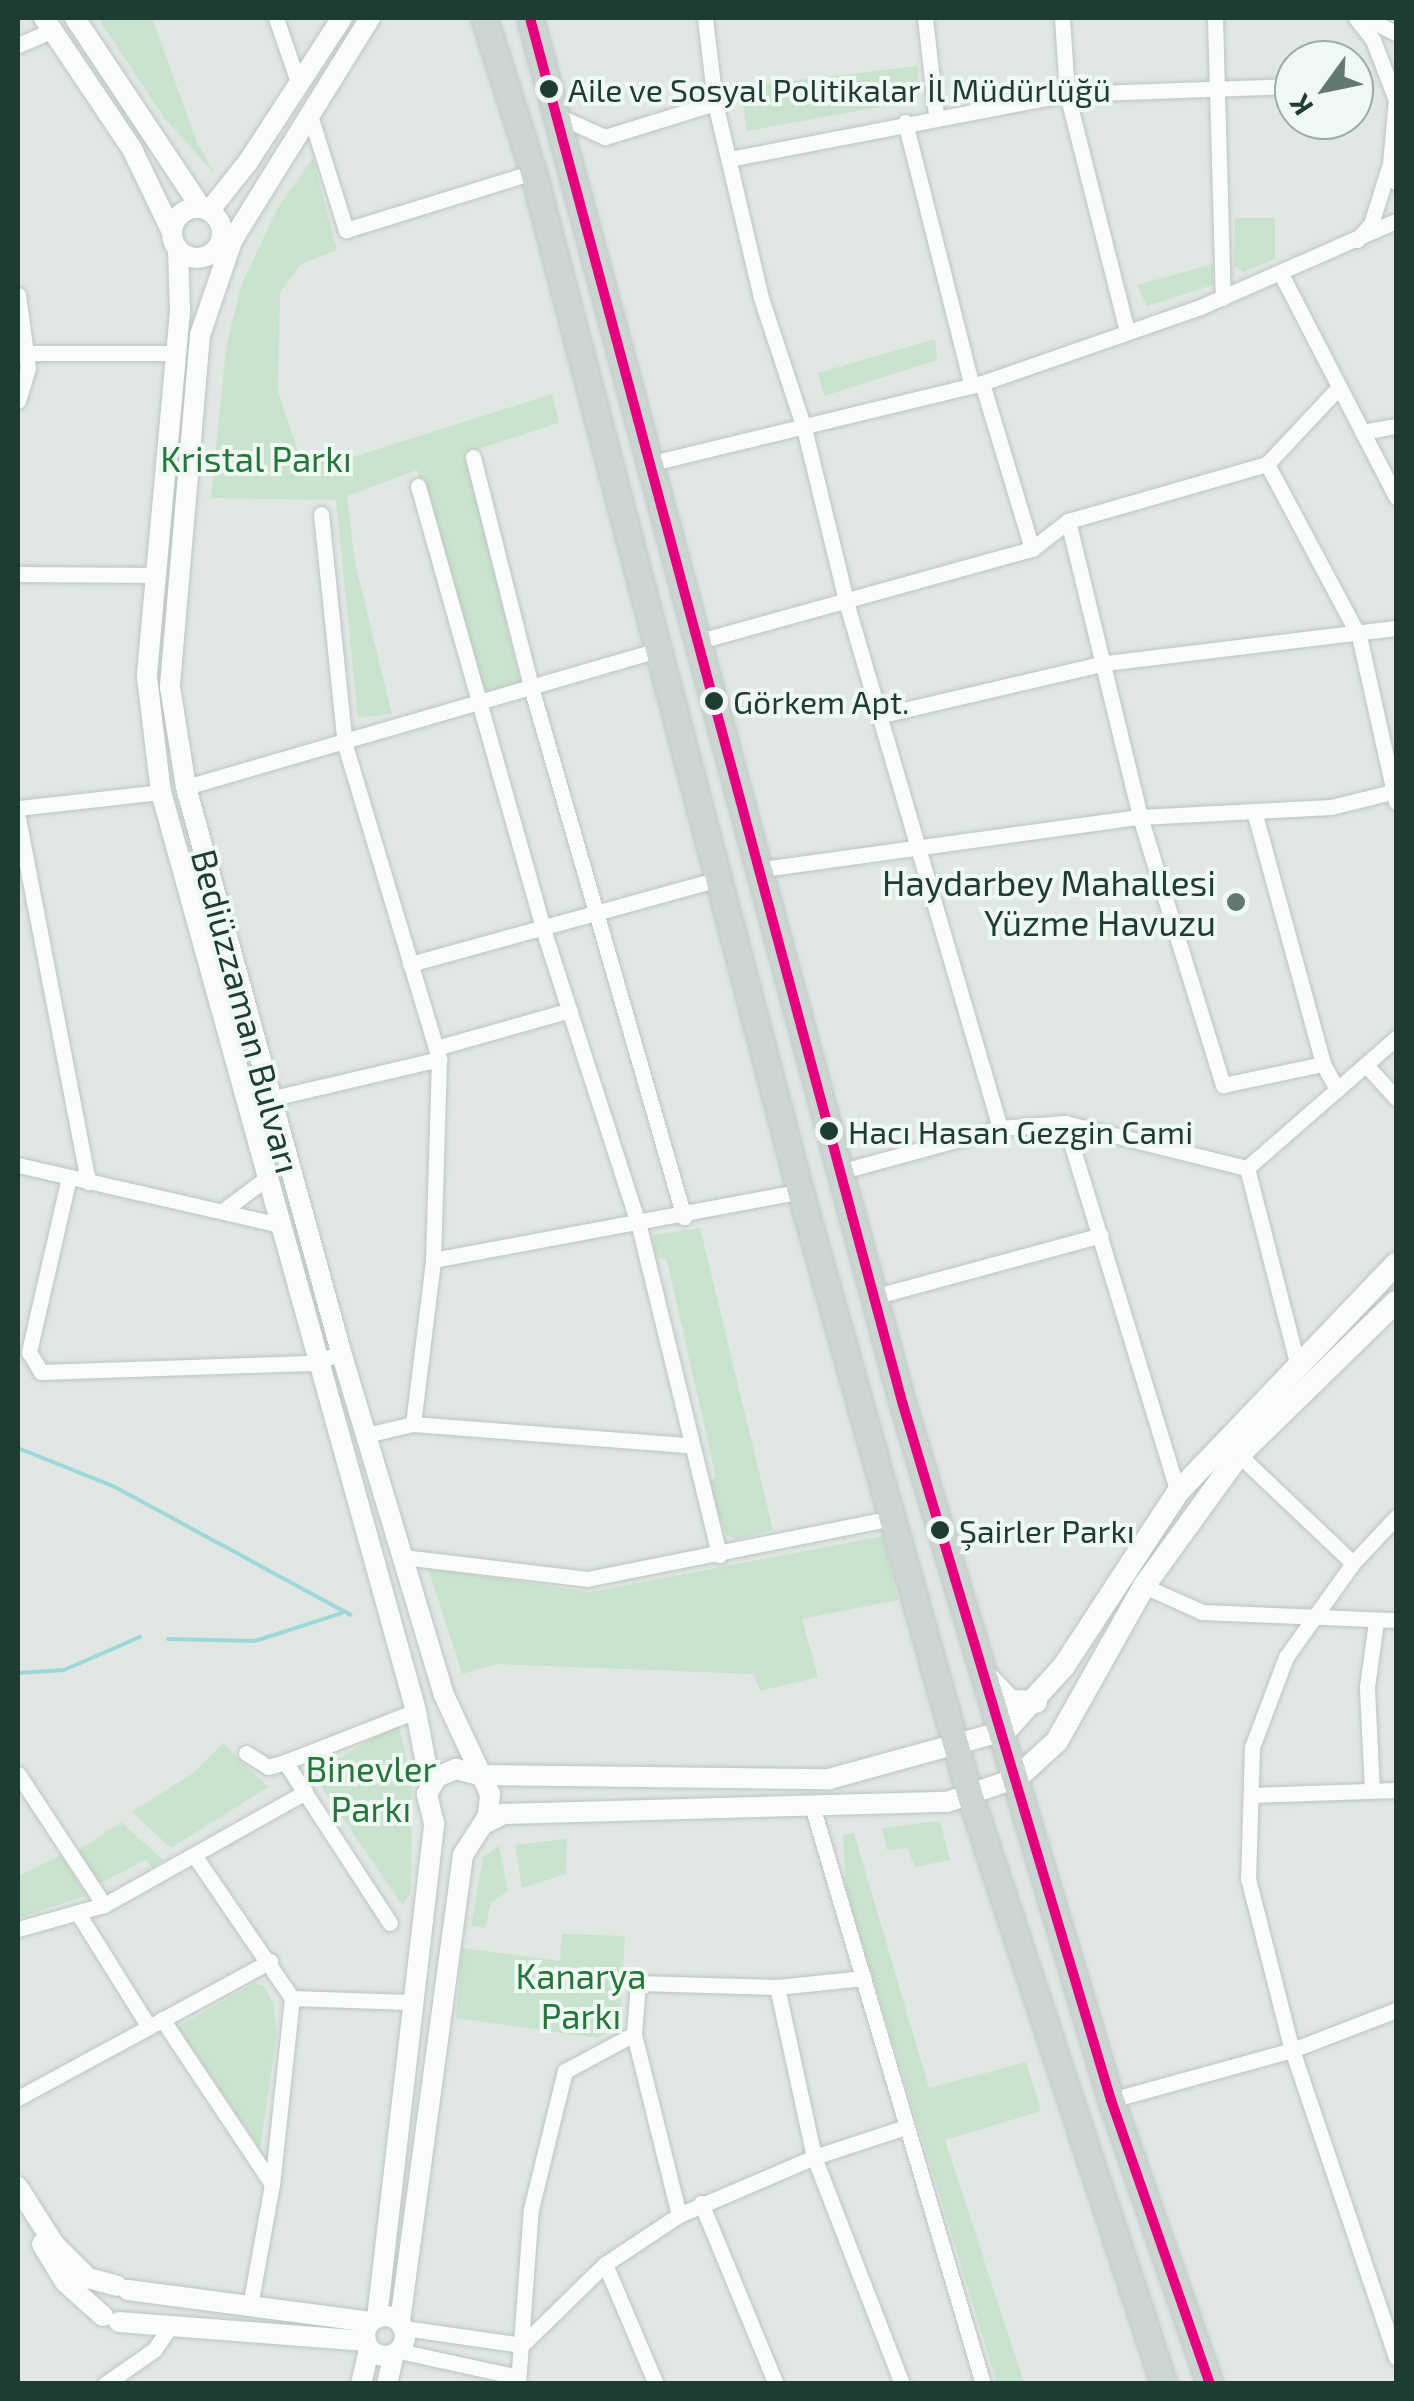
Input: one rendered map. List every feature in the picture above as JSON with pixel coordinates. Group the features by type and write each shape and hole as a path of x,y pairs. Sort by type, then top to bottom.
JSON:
{"main road":[{"path":"484,18 533,172 722,878 800,1191 970,1796 1164,2384"},
{"path":"530,18 756,870 874,1297 1111,2100 1210,2384"},
{"path":"1005,1731 1036,1702 1178,1492 1297,1363 1396,1264"},
{"path":"1017,1778 1046,1752 1085,1699 1144,1586 1239,1455 1396,1302"},
{"path":"989,1679 1010,1701 1036,1702"},
{"path":"1028,1814 1046,1752"}],"street":[{"path":"75,18 205,209 230,236 198,258 175,241 184,212 205,209 299,84 342,18"},
{"path":"276,18 299,84"},
{"name":"Bediüzzaman Bulvarı","path":"370,18 230,236 200,335 171,658 171,710 186,787 341,1352 443,1694 478,1775"},
{"path":"704,18 716,103 761,298 804,428 847,605 922,849 1000,1128"},
{"path":"925,18 936,115"},
{"path":"1062,18 1066,94 1127,331"},
{"path":"1215,18 1224,298"},
{"path":"1356,18 1374,40 1396,97 1390,164 1371,224 1357,240"},
{"path":"1366,18 1396,33"},
{"path":"18,45 49,24"},
{"name":"Bediüzzaman Bulvarı","path":"49,24 132,150 175,241 173,353 147,688 161,792 416,1712 430,1785"},
{"path":"729,159 936,115 1066,94 1274,87"},
{"path":"556,115 606,137 716,103"},
{"path":"308,112 350,248"},
{"path":"905,122 977,384 1032,549"},
{"path":"1390,164 1396,182"},
{"path":"346,230 533,172"},
{"path":"1378,234 1396,221"},
{"path":"648,464 977,384 1224,298 1357,240 1396,232"},
{"path":"1281,274 1396,497"},
{"path":"18,295 27,353 19,394"},
{"path":"27,353 173,353"},
{"path":"696,642 847,605 1032,549 1068,521 1267,464 1339,387"},
{"path":"1362,432 1396,426"},
{"path":"473,458 531,688 684,1217"},
{"path":"756,870 1140,817 1330,807 1395,795 1360,636 1267,464"},
{"path":"418,486 543,929 639,1226 689,1446 720,1555"},
{"path":"321,514 345,745 438,1054 433,1260 413,1424"},
{"path":"1068,521 1106,663 1140,817 1223,1085 1323,1064"},
{"path":"18,574 157,576"},
{"path":"882,716 1106,663 1360,636 1396,628"},
{"path":"186,787 345,745 660,649"},
{"path":"18,808 161,792"},
{"path":"1254,811 1323,1064 1337,1090"},
{"path":"18,818 88,1182"},
{"path":"410,964 722,878"},
{"path":"273,1098 438,1054 570,1010"},
{"path":"1246,1168 1396,1038"},
{"path":"1366,1065 1396,1098"},
{"path":"1065,1124 1178,1492"},
{"path":"840,1172 1000,1128 1065,1124 1246,1168"},
{"path":"18,1164 280,1225"},
{"path":"1246,1168 1297,1363"},
{"path":"224,1210 268,1177"},
{"path":"69,1178 30,1352 41,1372 317,1363 341,1352"},
{"path":"433,1260 639,1226 800,1191"},
{"path":"874,1297 1101,1235"},
{"path":"366,1434 413,1424 689,1446"},
{"path":"1239,1455 1352,1564"},
{"path":"1396,1517 1311,1615 1286,1657 1252,1747 1248,1878 1292,2050 1393,2333 1396,2358"},
{"path":"402,1557 587,1578 894,1518"},
{"path":"1144,1586 1202,1612 1396,1620"},
{"path":"1372,1790 1366,1687 1376,1621"},
{"path":"246,1752 268,1767 416,1712"},
{"path":"361,2384 371,2332 434,1823 426,1804 430,1785 456,1769 478,1775 828,1779 1005,1731"},
{"path":"284,1762 390,1923"},
{"path":"18,1774 104,1904"},
{"path":"388,2384 402,2325 463,1855 491,1805 478,1775"},
{"path":"434,1823 450,1834 477,1828 504,1814 812,1809 970,1796 1017,1778"},
{"path":"1251,1795 1396,1790"},
{"path":"18,1929 79,1915 104,1904 196,1858 305,1792"},
{"path":"812,1809 983,2384"},
{"path":"196,1858 292,1998 272,2184 250,2306"},
{"path":"79,1915 272,2184"},
{"path":"18,2098 270,1961"},
{"path":"678,2215 634,2034 638,1983 777,1987 864,1978"},
{"path":"777,1987 814,2157 902,2384"},
{"path":"292,1998 409,2002"},
{"path":"1111,2100 1292,2050 1396,2010"},
{"path":"18,2188 54,2244 88,2278 122,2288 250,2306 371,2332 396,2353 516,2380 531,2210 565,2071 634,2034"},
{"path":"522,2346 605,2264 678,2215 814,2157 905,2128"},
{"path":"700,2203 776,2384"},
{"path":"18,2204 66,2282 111,2319 171,2326 371,2332 402,2325 522,2346"},
{"path":"605,2264 656,2384"},
{"path":"111,2319 133,2312 122,2288"},
{"path":"111,2319 99,2300 122,2288"},
{"path":"104,2384 154,2350 171,2326"}],"green space":[{"path":"98,18 152,18 198,145 215,174 165,119"},
{"path":"917,66 919,89 906,102 747,131 740,87"},
{"name":"Kristal Parkı","path":"313,158 337,250 301,264 280,293 278,392 298,450 312,461 334,463 552,394 559,423 466,453 521,686 485,695 417,470 347,496 355,563 392,714 358,718 336,500 211,498 226,348 241,286 277,209"},
{"path":"1235,218 1275,218 1275,259 1243,272 1234,265"},
{"path":"1213,264 1213,285 1147,306 1137,285"},
{"path":"935,339 937,360 824,396 818,373"},
{"path":"700,1228 773,1530 737,1540 726,1535 709,1483 716,1477 667,1261 655,1256 653,1235"},
{"name":"Şairler Parkı","path":"883,1536 898,1600 802,1619 818,1677 760,1691 753,1674 496,1664 462,1674 428,1568 590,1592"},
{"name":"Binevler Parkı","path":"398,1723 412,1782 411,1893 402,1905 313,1774"},
{"path":"223,1743 268,1787 171,1848 132,1812 193,1773"},
{"path":"940,1821 950,1860 915,1867 907,1848 887,1850 882,1828"},
{"path":"121,1822 163,1860 153,1868 145,1860 99,1884 78,1851"},
{"path":"854,1833 929,2088 1026,2062 1041,2111 945,2140 1024,2383 997,2383 846,1890 843,1835"},
{"path":"567,1839 566,1874 522,1888 515,1845"},
{"path":"499,1846 508,1891 491,1903 485,1928 471,1926 483,1857"},
{"path":"62,1855 86,1896 18,1918 18,1876"},
{"name":"Kanarya Parkı","path":"562,1934 625,1936 620,2024 598,2038 456,2018 462,1948 560,1961"},
{"path":"254,1983 264,1986 273,2003 277,2033 260,2149 178,2027"}],"waterway":[{"path":"18,1448 115,1487 351,1615"},
{"path":"168,1639 255,1641 342,1613"},
{"path":"18,1673 64,1670 140,1637"}],"transit line":[{"path":"530,18 903,1405 1111,2100 1210,2384"}],"place":[{"name":"Aile ve Sosyal Politikalar İl Müdürlüğü","path":"549,89"},
{"name":"Görkem Apt.","path":"714,701"},
{"name":"Haydarbey Mahallesi Yüzme Havuzu","path":"1236,902"},
{"name":"Hacı Hasan Gezgin Cami","path":"829,1131"},
{"name":"Şairler Parkı","path":"940,1530"}]}
